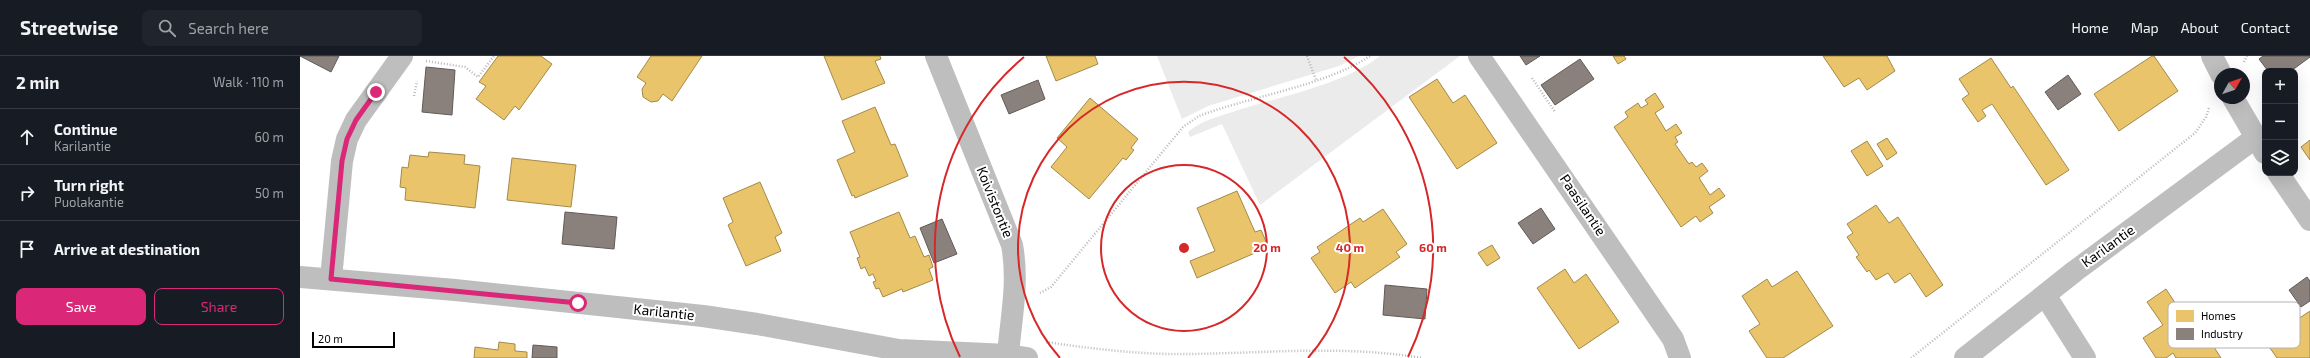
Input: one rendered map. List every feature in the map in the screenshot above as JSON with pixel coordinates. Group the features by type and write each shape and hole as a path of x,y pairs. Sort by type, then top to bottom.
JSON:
{"street":[{"path":"331,279 342,161 347,139 356,120 402,56"},
{"name":"Koivistontie","path":"936,56 1012,245 1014,259 1015,350"},
{"name":"Paasilantie","path":"1480,56 1673,339 1680,358"},
{"path":"2212,56 2218,68"},
{"path":"2236,104 2260,146"},
{"name":"Karilantie","path":"1965,358 2075,271 2260,146"},
{"path":"2280,176 2310,220"},
{"name":"Karilantie","path":"300,277 703,316 757,324 898,354 1015,350"},
{"path":"2045,295 2085,358"}],"path":[{"path":"402,56 465,67 478,77 494,56"},
{"path":"1307,56 1316,80"},
{"path":"1015,296 1038,294 1051,287 1183,127 1199,116 1211,111 1316,80 1362,62 1370,56"},
{"path":"1532,78 1555,112"},
{"path":"1911,358 2195,133 2206,117 2210,101"},
{"path":"1015,350 1190,354 1320,350 1403,355 1422,358"}],"shaded area":[{"path":"1157,56 1359,56 1339,66 1208,106 1182,119"},
{"path":"1380,56 1460,56 1260,205 1222,124 1190,137 1188,132 1205,121 1332,82 1366,66"}],"building: Homes":[{"path":"498,56 541,56 552,64 519,110 515,106 504,120 476,99 486,86 479,82"},
{"path":"651,56 702,56 672,101 663,94 658,101 651,102 643,97 642,89 646,83 637,77"},
{"path":"824,56 880,56 881,59 875,61 885,83 842,100"},
{"path":"1046,56 1095,56 1098,64 1056,81"},
{"path":"1613,56 1624,56 1626,59 1618,64"},
{"path":"1823,56 1887,56 1895,71 1867,90 1859,78 1844,87"},
{"path":"2154,56 2178,91 2119,131 2094,94"},
{"path":"1991,58 2011,88 2013,86 2069,170 2046,185 1992,104 1982,110 1986,116 1978,122 1962,99 1969,94 1959,79"},
{"path":"1437,79 1453,103 1465,95 1497,143 1457,169 1409,97"},
{"path":"1655,93 1664,107 1655,113 1666,131 1676,124 1682,133 1675,137 1678,142 1675,144 1689,164 1692,162 1696,167 1702,163 1708,171 1699,178 1710,195 1719,188 1725,196 1709,207 1713,213 1700,222 1696,216 1681,227 1614,127 1628,117 1625,112 1638,103 1641,108 1648,104 1645,100"},
{"path":"1090,98 1138,139 1131,148 1134,150 1126,160 1123,158 1089,199 1051,167 1067,147 1057,138"},
{"path":"875,107 891,145 895,144 908,176 855,198 854,195 852,196 837,160 855,152 842,121"},
{"path":"1887,138 1897,153 1887,160 1877,144"},
{"path":"2310,140 2310,160 2301,147"},
{"path":"1867,141 1883,166 1867,176 1851,151"},
{"path":"429,152 465,155 464,164 480,166 475,208 405,200 406,188 400,187 402,167 408,168 410,155 428,157"},
{"path":"512,158 576,165 571,207 507,200"},
{"path":"760,182 782,233 775,237 781,251 746,266 728,225 733,222 723,198"},
{"path":"1237,191 1255,232 1261,230 1268,246 1197,278 1190,261 1215,251 1197,208"},
{"path":"1876,205 1889,223 1898,217 1943,285 1926,297 1910,273 1895,283 1888,273 1876,280 1869,270 1867,272 1856,257 1859,255 1847,237 1853,233 1847,224"},
{"path":"1383,209 1407,244 1396,252 1400,257 1355,288 1351,282 1335,293 1311,258 1320,252 1317,247 1360,218 1363,222"},
{"path":"899,212 910,238 915,236 924,257 929,255 933,267 929,269 933,280 903,292 902,289 883,297 879,288 876,289 873,282 876,281 873,274 869,276 865,267 861,269 857,258 860,257 850,232"},
{"path":"1492,245 1500,258 1487,266 1478,253"},
{"path":"1565,269 1574,283 1586,274 1619,322 1579,349 1537,288"},
{"path":"1797,271 1833,326 1783,358 1767,358 1749,331 1760,324 1742,296 1767,279 1772,287"},
{"path":"2166,289 2174,302 2168,302 2168,348 2215,348 2221,358 2176,358 2173,353 2166,358 2156,358 2143,338 2163,325 2147,302"},
{"path":"2310,311 2310,358 2277,358 2270,348 2300,348 2300,318"},
{"path":"499,342 515,344 515,351 527,352 527,358 474,358 475,347 498,350"}],"building: Industry":[{"path":"300,56 339,56 331,72"},
{"path":"1520,56 1540,56 1526,65"},
{"path":"2263,56 2310,56 2295,68 2266,68 2259,59"},
{"path":"1580,59 1594,79 1555,105 1541,85"},
{"path":"426,67 455,70 452,115 422,112"},
{"path":"2068,75 2081,94 2058,110 2045,92"},
{"path":"1038,80 1045,99 1009,114 1001,95"},
{"path":"1541,208 1555,229 1533,244 1518,223"},
{"path":"565,212 617,217 614,249 562,244"},
{"path":"942,219 957,254 934,263 920,228"},
{"path":"2307,277 2310,281 2310,301 2301,307 2300,302 2297,302 2289,290"},
{"path":"1385,285 1427,289 1425,319 1383,315"},
{"path":"533,345 557,347 557,358 532,358"}],"route":[{"path":"376,92 356,120 347,139 342,161 331,279 578,303"}]}
